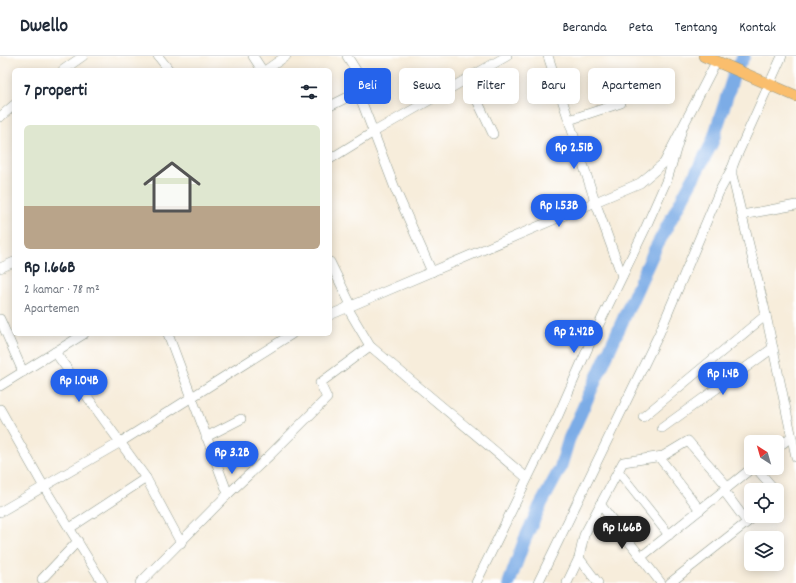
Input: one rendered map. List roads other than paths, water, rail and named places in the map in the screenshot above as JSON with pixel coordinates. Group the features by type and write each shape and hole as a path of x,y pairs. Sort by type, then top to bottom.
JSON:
{"main road":[{"path":"704,56 720,61 796,96"}],"street":[{"path":"66,68 83,56"},
{"path":"158,56 167,68"},
{"path":"253,56 261,68"},
{"path":"269,68 286,56"},
{"path":"347,56 355,68"},
{"path":"486,68 507,56"},
{"path":"548,56 595,201 622,276"},
{"path":"538,583 659,334 718,192 732,168 768,83 782,56"},
{"path":"332,314 640,183 664,163 720,61"},
{"path":"332,158 372,133 463,81"},
{"path":"332,105 344,99"},
{"path":"362,104 372,133 432,272"},
{"path":"479,104 493,134"},
{"path":"569,120 618,104"},
{"path":"0,117 12,107"},
{"path":"476,583 557,418 668,177 682,129"},
{"path":"732,168 766,315 796,457"},
{"path":"742,215 796,205"},
{"path":"0,268 12,263"},
{"path":"332,267 349,306 370,346 527,478"},
{"path":"643,417 766,315"},
{"path":"0,319 23,372"},
{"path":"0,386 81,336"},
{"path":"169,336 228,494"},
{"path":"0,512 119,443 289,336"},
{"path":"140,583 228,494 269,456 327,398 320,383 370,346"},
{"path":"662,428 773,348"},
{"path":"56,352 119,443 146,478 181,543"},
{"path":"0,409 44,487 103,583"},
{"path":"206,437 241,419"},
{"path":"784,442 791,437"},
{"path":"567,583 579,558 584,535 623,462 663,456 685,441 689,441 726,489 744,517"},
{"path":"659,457 700,510"},
{"path":"618,470 669,535"},
{"path":"641,557 744,474"},
{"path":"762,475 769,483"},
{"path":"70,528 146,478"},
{"path":"600,504 661,583"},
{"path":"670,583 746,523"},
{"path":"42,579 78,541"},
{"path":"579,558 598,583"}],"waterway":[{"path":"509,583 525,539 540,506 560,469 569,439 655,249 712,143 735,71 744,56"}]}
